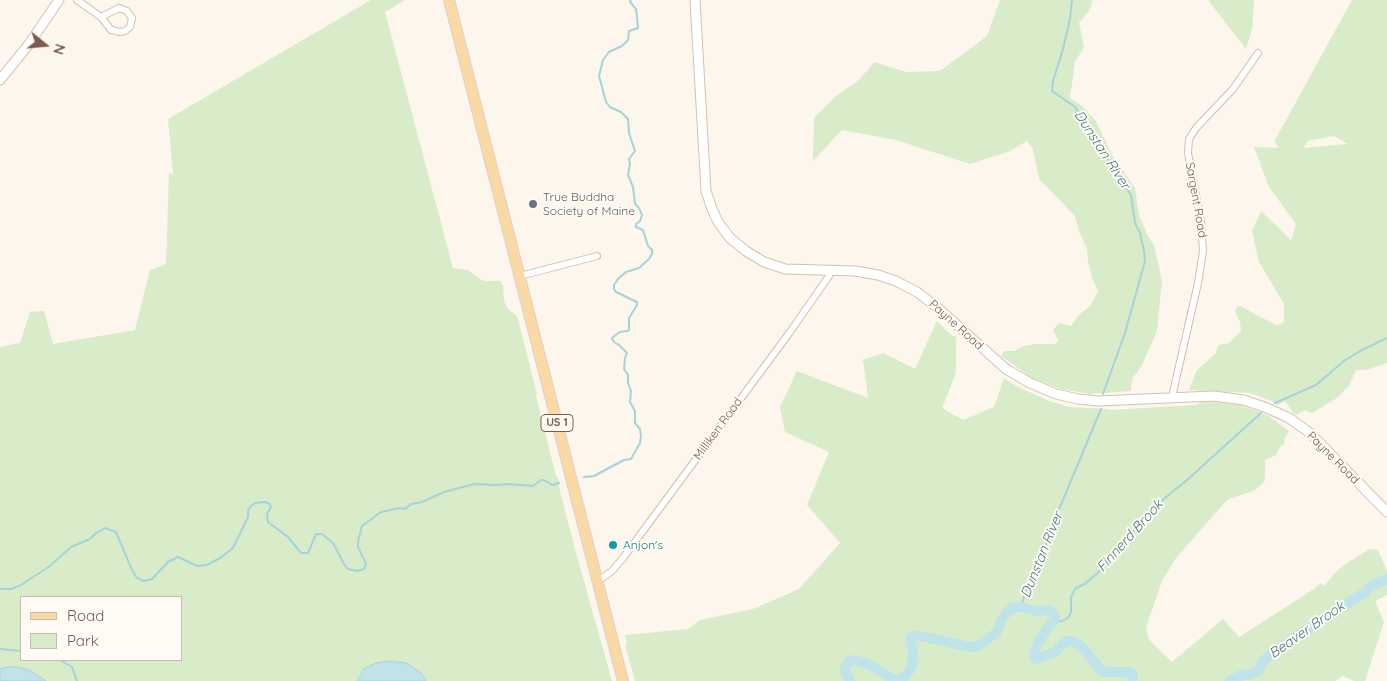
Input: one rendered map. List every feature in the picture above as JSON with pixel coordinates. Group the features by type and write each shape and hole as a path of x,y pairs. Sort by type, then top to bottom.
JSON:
{"main road":[{"path":"0,80 59,0"},
{"name":"US 1","path":"449,0 623,681"},
{"name":"Payne Road","path":"695,0 705,179 708,197 716,219 737,244 749,254 764,262 788,270 864,272 903,284 938,308 1006,369 1030,383 1056,394 1098,401 1207,396 1230,398 1258,404 1283,415 1315,438 1387,512"}],"street":[{"path":"77,0 101,16 112,30 117,32 125,31 130,27 132,21 129,13 122,8 116,8 107,15 101,16"},
{"name":"Sargent Road","path":"1172,398 1198,283 1203,251 1201,222 1188,153 1189,139 1200,122 1233,88 1258,53"},
{"path":"520,276 597,256"},
{"name":"Milliken Road","path":"598,581 612,571 623,558 790,332 826,281 830,270"}],"green space":[{"path":"371,0 405,0 385,12 453,268 468,270 483,281 500,281 503,285 504,301 507,308 517,316 575,549 612,681 44,681 0,672 0,347 20,343 30,312 44,311 53,344 135,330 150,270 166,264 169,173 173,174 168,119"},
{"path":"1000,0 1093,0 1089,11 1079,23 1084,47 1075,62 1070,98 1082,106 1096,121 1112,155 1135,188 1139,216 1154,245 1162,281 1157,331 1141,367 1132,379 1131,391 1090,394 1061,389 1032,378 1001,356 1004,351 1014,351 1024,346 1036,344 1054,344 1059,341 1053,330 1059,323 1071,326 1078,316 1091,305 1098,291 1092,278 1087,249 1075,216 1039,179 1033,149 1027,141 1010,151 970,164 896,140 842,130 813,161 814,118 835,97 859,80 874,62 906,72 940,71 987,36"},
{"path":"1208,0 1254,0 1252,29 1246,49"},
{"path":"1352,0 1387,0 1387,363 1366,370 1356,370 1349,386 1337,398 1312,413 1305,410 1296,415 1285,401 1277,405 1272,401 1250,393 1189,390 1197,370 1216,353 1217,347 1229,343 1241,331 1240,322 1235,312 1237,307 1240,306 1276,325 1284,321 1284,304 1259,262 1252,231 1261,211 1291,240 1296,224 1269,187 1254,147 1279,148 1274,142","holes":["1334,136 1348,144 1303,148 1308,141"]},
{"path":"937,321 951,335 956,337 956,373 942,408 963,420 994,407 1004,378 1018,387 1068,407 1109,410 1196,405 1202,402 1236,404 1267,415 1289,431 1284,444 1276,455 1265,460 1265,478 1263,483 1255,490 1227,500 1176,558 1162,581 1146,627 1149,640 1172,662 1223,619 1239,637 1321,583 1324,586 1344,565 1370,549 1378,550 1387,571 1387,595 1375,601 1384,622 1365,681 1354,681 1343,676 1335,681 635,681 625,645 627,645 625,635 688,629 700,620 753,609 799,589 840,543 807,505 829,452 785,432 780,407 797,371 868,398 863,360 883,353 915,369"}],"water":[{"path":"389,661 406,663 421,673 426,681 357,681 364,669 376,663"},
{"path":"18,667 29,670 46,681 0,681 0,669"}],"waterway":[{"path":"584,477 594,476 624,460 631,459 640,443 641,437 640,429 635,423 635,411 630,402 631,391 628,375 624,369 627,353 612,339 620,332 629,330 629,318 637,302 616,292 614,285 626,272 639,268 649,259 652,250 648,246 643,230 636,227 642,215 635,204 633,187 628,175 629,159 635,151 629,133 628,119 621,112 610,107 606,102 599,76 603,60 609,52 622,46 628,40 629,31 638,28 636,9 630,2 631,0"},
{"name":"Dunstan River","path":"1072,0 1070,19 1052,91 1075,107 1131,195 1135,223 1140,233 1145,261 1125,333 1103,394"},
{"name":"Finnerd Brook","path":"1275,403 1316,385 1344,361 1387,338"},
{"name":"Dunstan River","path":"1021,607 1028,584 1044,550 1101,409"},
{"name":"Finnerd Brook","path":"1054,622 1062,621 1069,617 1071,597 1075,589 1086,583 1100,571 1149,511 1187,480 1261,413"},
{"path":"0,589 11,589 21,585 50,566 71,547 90,539 105,528 116,532 132,570 137,578 144,581 152,579 168,562 178,557 197,566 207,565 233,548 248,517 248,510 255,503 265,502 270,504 271,507 267,514 268,522 288,537 301,553 308,553 316,534 322,534 333,543 348,569 357,571 364,569 366,564 358,547 362,526 381,512 399,508 405,509 411,504 422,502 444,492 474,484 533,486 541,480 552,485 559,483"},
{"name":"Beaver Brook","path":"1230,681 1241,675 1258,671 1264,660 1292,639 1364,593 1372,585 1387,579"},
{"name":"Dunstan River","path":"850,681 845,668 850,661 855,660 870,665 893,679 906,676 912,666 913,651 910,640 913,636 921,636 969,647 978,646 996,633 1008,611 1012,608 1021,607 1036,611 1049,610 1055,616 1055,620 1038,643 1034,653 1036,659 1055,652 1065,642 1072,641 1081,646 1101,670 1104,672 1130,672 1133,674 1132,681"},
{"path":"0,649 20,651"},
{"path":"62,661 72,667 77,681"}],"place":[{"name":"True Buddha Society of Maine","path":"533,204"},
{"name":"Anjon's","path":"613,545"}]}
